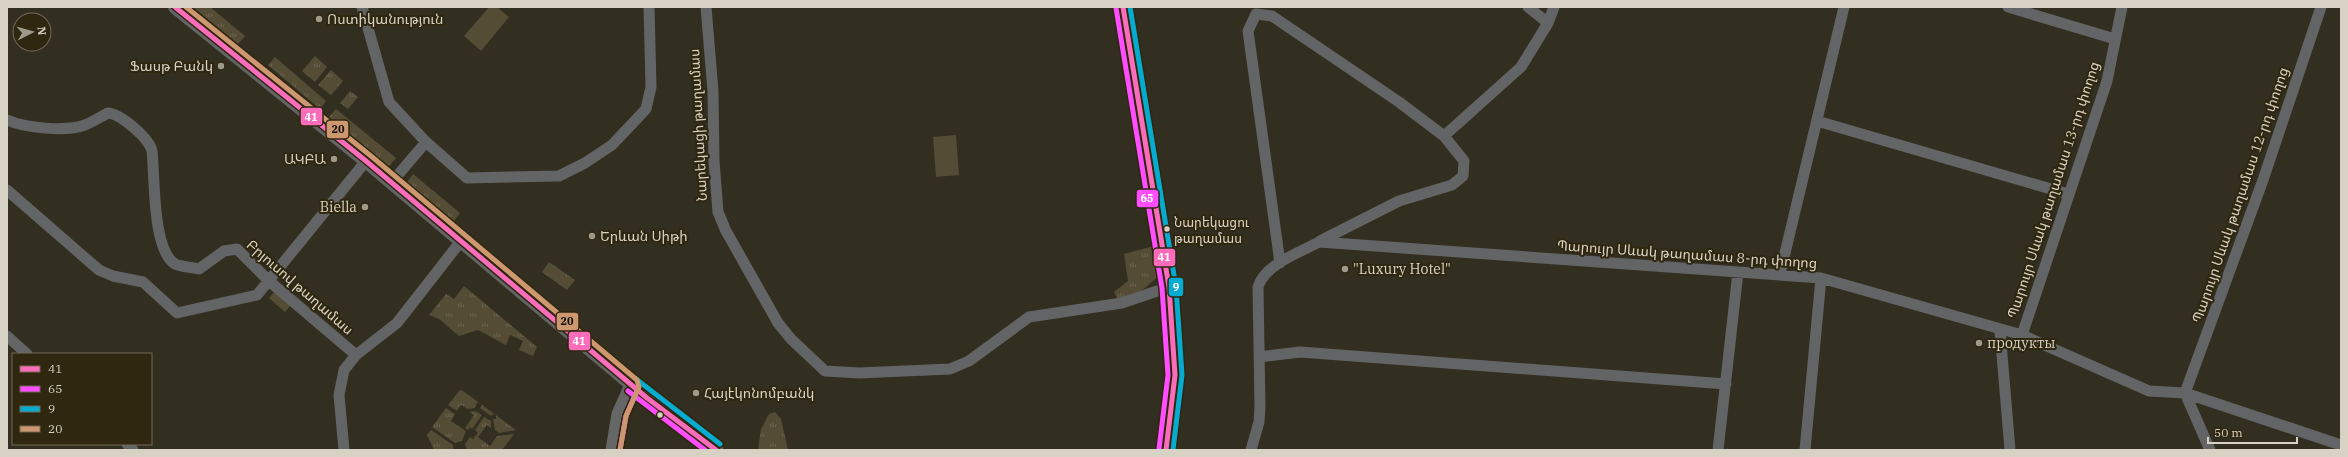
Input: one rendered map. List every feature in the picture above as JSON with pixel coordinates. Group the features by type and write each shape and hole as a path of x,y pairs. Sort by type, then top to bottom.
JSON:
{"main road":[{"path":"1123,7 1169,287 1175,375 1166,450"},
{"path":"613,450 619,414 632,385 716,450"}],"street":[{"path":"175,7 366,161 632,385"},
{"path":"362,7 389,102 426,142 467,178 559,176 585,163 612,145 646,109 651,87 649,7"},
{"name":"Նարեկացի թաղամաս","path":"706,7 712,86 714,161 718,212 726,231 778,323 791,340 825,371 859,373 950,369 969,361 1029,317 1122,302 1169,287"},
{"path":"1528,7 1548,23"},
{"path":"1444,136 1521,67 1548,23 1554,7"},
{"path":"1780,274 1844,7"},
{"path":"2008,7 2115,39"},
{"name":"Պարույր Սևակ թաղամաս 13-րդ փողոց","path":"2022,335 2107,80 2122,7"},
{"name":"Պարույր Սևակ թաղամաս 12-րդ փողոց","path":"2185,393 2263,180 2321,7"},
{"path":"1251,450 1259,422 1258,286 1261,277 1280,263 1400,201 1452,184 1459,180 1463,176 1464,161 1444,136 1399,102 1272,16 1256,14 1248,31 1280,263"},
{"name":"Բրյուսով թաղամաս","path":"7,120 33,127 66,127 85,125 108,113 119,116 150,143 152,151 159,237 167,255 175,264 199,268 224,251 237,249 269,281 356,355"},
{"path":"1817,121 2068,194"},
{"path":"392,183 426,142"},
{"path":"7,190 99,270 113,276 143,282 177,313 257,296 366,161"},
{"path":"344,450 339,395 344,370 356,355 397,323 461,241"},
{"name":"Պարույր Սևակ թաղամաս 8-րդ փողոց","path":"1319,242 1820,278 2022,335 2149,391 2185,393 2341,445"},
{"path":"1718,450 1738,272"},
{"path":"1805,450 1820,278"},
{"path":"2000,330 2010,450"},
{"path":"7,336 26,353"},
{"path":"1259,357 1300,352 1726,384"},
{"path":"2185,393 2210,450"}],"green space":[{"path":"193,7 210,7 245,36 238,44"},
{"path":"489,7 497,7 509,17 481,51 464,36"},
{"path":"315,56 327,67 315,82 302,71"},
{"path":"275,57 326,101 320,109 268,65"},
{"path":"331,70 343,81 331,95 318,85"},
{"path":"350,91 358,97 348,109 340,103"},
{"path":"336,109 396,158 389,166 329,117"},
{"path":"956,135 959,175 936,177 933,137"},
{"path":"413,174 460,213 454,221 407,182"},
{"path":"1154,246 1159,275 1140,292 1128,298 1117,298 1114,292 1128,281 1124,254"},
{"path":"549,262 575,280 567,290 542,272"},
{"path":"464,286 537,347 533,356 519,350 523,341 510,335 506,345 478,330 459,336 439,319 429,315 446,294 454,299"},
{"path":"275,291 291,305 285,312 269,298"},
{"path":"460,390 480,404 477,402 475,408 467,409 462,405 457,411 448,405"},
{"path":"482,405 495,415 493,414 491,416 480,408"},
{"path":"446,408 455,414 451,421 466,431 462,441 455,443 432,427"},
{"path":"475,411 482,415 472,429 470,427 468,430 465,428 474,415 469,412"},
{"path":"775,412 781,419 788,450 758,450 761,429 769,414"},
{"path":"496,415 516,430 499,433 495,430 493,419 496,419"},
{"path":"484,417 491,421 491,428 487,425 478,437 490,446 497,436 514,434 502,450 467,450 465,444 470,437 473,439 478,433 475,430"},
{"path":"431,430 453,445 453,450 434,450 427,435"}],"transit line":[{"name":"41","path":"175,7 366,161 647,398 716,450"},
{"name":"20","path":"186,7 371,156 637,380 639,387 626,416 620,450"},
{"name":"41","path":"1123,7 1169,287 1175,375 1166,450"},
{"name":"9","path":"1130,7 1176,287 1182,375 1173,450"},
{"name":"65","path":"1116,8 1162,288 1168,375 1159,449"},
{"name":"9","path":"636,379 720,444"},
{"name":"65","path":"620,450 626,416 638,388"},
{"name":"65","path":"628,391 705,450"}],"place":[{"name":"Ոստիկանություն","path":"319,19"},
{"name":"Ֆասթ Բանկ","path":"221,66"},
{"name":"ԱԿԲԱ","path":"334,159"},
{"name":"Biella","path":"365,207"},
{"name":"Նարեկացու թաղամաս","path":"1167,229"},
{"name":"Երևան Սիթի","path":"592,236"},
{"name":"\"Luxury Hotel\"","path":"1345,269"},
{"name":"продукты","path":"1979,343"},
{"name":"Հայէկոնոմբանկ","path":"696,393"}]}
